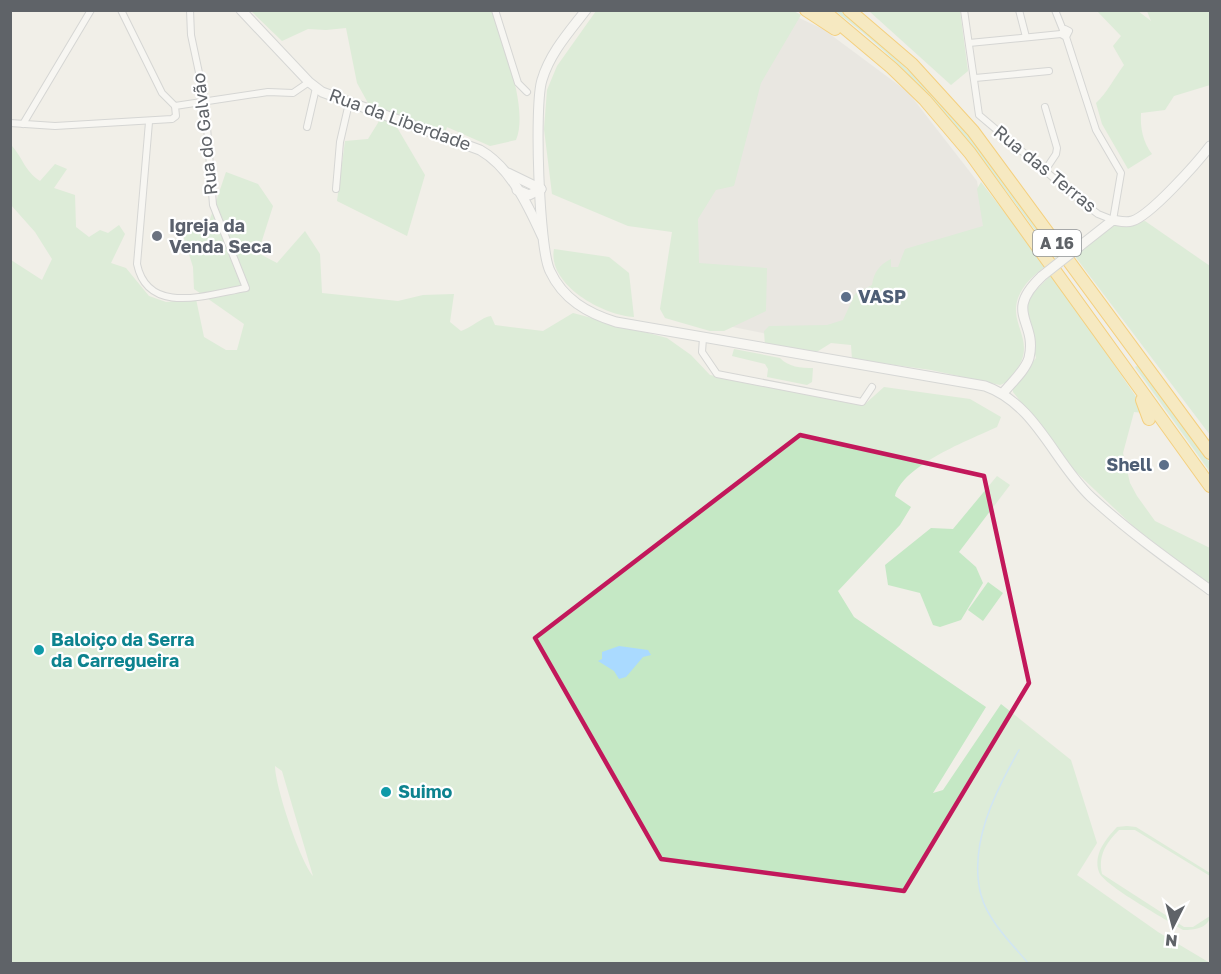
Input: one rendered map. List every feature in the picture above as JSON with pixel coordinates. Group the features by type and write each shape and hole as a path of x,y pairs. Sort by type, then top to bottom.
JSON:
{"highway":[{"name":"A 16","path":"806,10 909,84"},
{"name":"A 16","path":"823,10 875,52 949,126 993,182 1210,486"},
{"name":"A 16","path":"849,10 890,44"},
{"name":"A 16","path":"859,10 973,131 1210,453"},
{"path":"1131,374 1149,419"},
{"path":"1182,413 1210,448"}],"main road":[{"name":"Rua da Liberdade","path":"241,10 313,85 350,103 480,150 506,171 544,240"},
{"path":"586,10 555,52 541,82 537,115 544,240 549,270 561,290 576,304 594,315 616,322 985,386 1004,392 1020,407 1074,480 1093,498 1210,590"},
{"path":"1004,392 1026,366 1028,359 1030,348 1022,304 1029,289 1113,220 1125,222 1137,219 1165,194 1210,146"},
{"path":"519,179 532,174 540,166"},
{"path":"506,171 541,189"},
{"path":"517,190 529,195 541,189"}],"street":[{"path":"23,124 91,10"},
{"path":"10,123 55,126 149,122 172,119 176,116 175,106 162,93 121,10"},
{"name":"Rua do Galvão","path":"149,122 137,264 139,272 153,292 175,300 246,288 213,205 205,101 191,35 190,10"},
{"path":"495,10 518,83 527,92"},
{"path":"964,10 975,78 1048,71"},
{"path":"1019,10 1026,37"},
{"path":"1055,10 1096,130 1121,172 1113,220"},
{"path":"969,43 1064,34"},
{"name":"Rua das Terras","path":"975,78 979,115 1046,169 1082,202 1098,214 1113,220"},
{"path":"175,106 268,92 293,93 313,85 307,127"},
{"path":"336,189 340,142 350,103"},
{"path":"1046,107 1056,154 1046,169"},
{"path":"704,338 702,352 717,374 861,402 872,387"}],"highlighted area":[{"path":"800,435 984,476 1029,683 904,891 661,859 535,638"}],"shaded area":[{"path":"784,11 823,29 908,92 977,181 984,226 884,317 787,338 723,325 678,276 698,149"}],"green space":[{"path":"792,10 801,15 761,83 734,186 716,190 698,219 699,263 767,268 766,311 724,331 710,331 665,318 660,309 672,232 628,226 552,194 544,129 547,90 557,66 596,11"},
{"path":"251,11 494,11 517,95 519,127 516,140 490,146 447,127 445,133 368,103 357,83 346,28 308,29 282,41"},
{"path":"835,11 843,11 857,22 947,107 1060,254 1055,258 981,158 927,94 868,37"},
{"path":"869,11 960,11 968,71 951,85"},
{"path":"1097,11 1138,11 1151,21 1147,11 1210,11 1210,85 1174,96 1165,110 1141,113 1143,135 1152,154 1128,169 1102,124 1096,103 1124,65 1113,46 1121,36"},
{"path":"381,118 395,124 425,175 407,236 337,201 345,141 368,139"},
{"path":"12,146 27,169 40,181 55,164 67,169 54,188 75,195 76,227 89,237 100,230 108,233 119,225 125,234 111,263 126,268 149,296 166,302 196,299 204,337 226,350 237,350 244,324 194,289 193,267 182,232 207,228 226,172 258,184 273,206 258,253 277,263 305,231 320,254 322,293 398,301 423,295 454,294 450,322 461,331 491,316 495,325 543,331 573,313 667,338 691,355 710,375 865,404 884,387 970,399 1001,417 997,427 938,455 910,474 895,496 911,507 900,525 838,591 854,617 986,707 933,793 943,790 1001,704 1071,760 1097,843 1077,875 1158,932 1210,963 11,963 11,260 42,280 52,259 35,232 11,205","holes":["275,766 282,771 313,876 289,823 279,790"]},
{"path":"981,182 1046,266 1026,284 1018,298 1017,317 1024,352 1021,362 1006,382 1000,385 931,370 852,359 851,345 831,343 815,353 765,346 764,331 769,326 827,325 843,320 855,294 872,285 878,269 887,261 891,259 891,267 898,267 905,249 983,226 977,189"},
{"path":"1145,221 1210,266 1210,435 1074,255 1113,226"},
{"path":"554,249 609,257 629,273 634,317 594,305 568,286 559,275 554,262"},
{"path":"1052,274 1145,413 1134,412 1123,453 1130,483 1155,521 1210,548 1210,586 1133,526 1075,471 1013,392 1013,387 1036,358 1027,321 1026,300"},
{"path":"734,349 780,358 795,366 813,368 812,382 807,385 767,377 768,369 765,364 732,356"},
{"path":"1139,365 1210,463 1210,472 1135,367"},
{"path":"997,476 1010,485 959,552 976,567 983,583 961,620 940,627 933,625 920,593 888,585 885,565 931,528 953,529"},
{"path":"988,582 1003,593 983,621 968,610"},
{"path":"1117,827 1136,827 1210,873 1210,876 1135,830 1119,830 1110,840 1102,855 1102,874 1184,927 1193,927 1210,916 1204,926 1183,930 1124,894 1103,878 1099,872 1099,853"}],"water":[{"path":"619,646 648,650 651,655 643,657 626,677 619,679 614,671 598,661 602,659 602,652"}],"waterway":[{"path":"1019,750 1001,783 986,820 978,857 978,876 981,895 989,914 1001,932 1029,964"}],"place":[{"name":"Igreja da Venda Seca","path":"157,236"},
{"name":"VASP","path":"846,297"},
{"name":"Shell","path":"1164,465"},
{"name":"Baloiço da Serra da Carregueira","path":"39,650"},
{"name":"Suimo","path":"386,792"}]}
